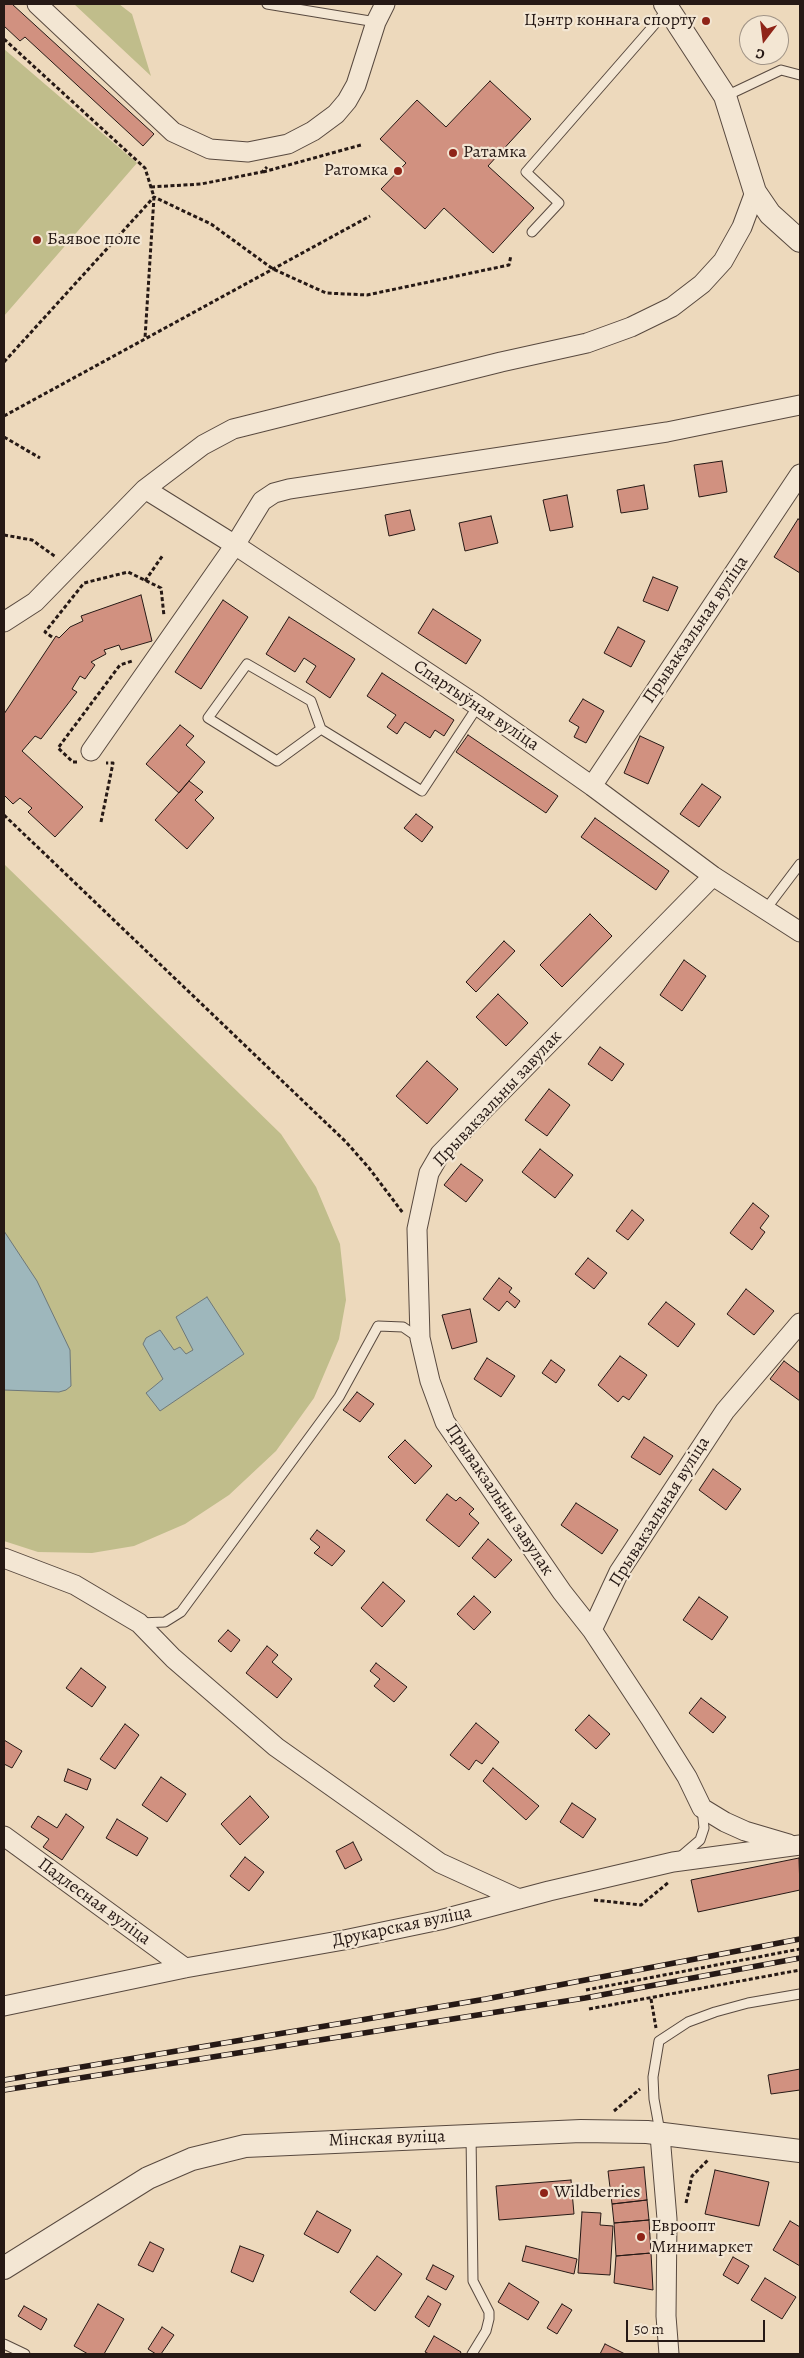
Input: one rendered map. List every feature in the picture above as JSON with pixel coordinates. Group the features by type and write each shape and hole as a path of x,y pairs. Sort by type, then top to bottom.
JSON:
{"street":[{"path":"37,4 173,132 210,149 228,152 248,152 288,144 326,123 347,101 356,85 376,22 385,4"},
{"path":"666,6 725,96 756,192 770,214 800,240"},
{"path":"4,622 35,602 145,489 203,445 233,429 501,362 587,343 631,327 672,307 702,284 723,261 742,227 756,192"},
{"path":"90,758 235,545 262,501 274,493 289,489 668,432 800,406"},
{"name":"Прывакзальная вуліца","path":"592,786 800,474"},
{"name":"Спартыўная вуліца","path":"145,489 235,545 478,706 592,786 713,876 800,932"},
{"name":"Прывакзальны завулак","path":"592,1630 562,1592 445,1422 430,1381 420,1338 417,1230 429,1173 440,1154 713,876"},
{"name":"Прывакзальная вуліца","path":"592,1630 619,1572 725,1411 800,1323"},
{"path":"4,1558 74,1586 140,1623 173,1658 276,1747 440,1863 472,1880 519,1900"},
{"path":"592,1630 687,1777 702,1808 745,1831 798,1845"},
{"name":"Падлесная вуліца","path":"4,1836 185,1968"},
{"name":"Друкарская вуліца","path":"4,2006 185,1968 344,1940 440,1920 673,1862 798,1845"},
{"name":"Мінская вуліца","path":"4,2268 148,2178 192,2159 216,2152 274,2143 582,2131 647,2132 800,2151"},
{"path":"660,2135 666,2219 666,2316 669,2354"}],"lane":[{"path":"268,4 376,22"},
{"path":"532,232 559,203 526,172 666,6"},
{"path":"725,96 780,70 800,75"},
{"path":"321,729 277,761 208,718 247,664 311,702 321,729 422,791 478,706"},
{"path":"766,909 800,864"},
{"path":"140,1623 165,1622 181,1612 339,1396 378,1326 403,1327 420,1338"},
{"path":"673,1862 700,1840 704,1828 702,1808"},
{"path":"660,2135 654,2099 653,2076 659,2041 688,2022 715,2012 748,2003 800,1994"},
{"path":"471,2135 473,2281 489,2312 486,2331 472,2354"},
{"path":"4,2344 24,2354"}],"path":[{"path":"4,39 146,168 154,197 145,339"},
{"path":"262,172 288,144"},
{"path":"151,187 201,184 262,172 361,145"},
{"path":"154,197 211,224 273,269 326,293 367,295 509,265 511,255"},
{"path":"4,362 154,197"},
{"path":"4,416 370,216"},
{"path":"4,437 40,458"},
{"path":"4,535 32,540 70,568"},
{"path":"146,581 163,555"},
{"path":"52,637 45,632 84,582 128,572 161,588 164,620"},
{"path":"102,822 112,763 90,758 73,762 58,748 120,664 136,660"},
{"path":"4,815 346,1142 417,1230"},
{"path":"613,1902 641,1905"},
{"path":"586,1990 800,1948"},
{"path":"589,2009 800,1970"},
{"path":"651,1999 659,2041"},
{"path":"610,2114 653,2076"},
{"path":"685,2205 692,2176 698,2167 711,2158"}],"shaded area":[{"path":"74,4 119,4 132,14 151,76"},
{"name":"Баявое поле","path":"4,49 137,163 4,316"},
{"path":"4,864 281,1134 316,1187 340,1244 346,1300 339,1339 314,1398 276,1451 229,1495 185,1524 134,1546 92,1553 38,1552 4,1541"}],"water":[{"path":"4,1231 37,1281 70,1350 71,1386 66,1390 59,1392 4,1390"},
{"path":"207,1297 244,1354 160,1411 146,1393 163,1379 143,1344 146,1338 160,1330 174,1350 180,1347 186,1354 193,1350 176,1317"}],"building":[{"path":"4,4 12,4 154,134 143,146 25,37 20,41 4,26"},
{"path":"490,81 531,119 488,166 534,208 493,253 444,208 425,229 381,189 406,163 380,139 417,100 446,127"},
{"path":"722,461 727,492 699,497 694,465"},
{"path":"644,485 648,509 621,513 617,490"},
{"path":"567,495 573,527 550,531 543,500"},
{"path":"410,510 415,530 389,536 385,515"},
{"path":"491,516 498,543 465,551 459,523"},
{"path":"798,519 800,520 800,573 774,557"},
{"path":"653,577 678,587 668,611 643,601"},
{"path":"141,595 152,641 121,650 119,645 104,650 106,654 91,662 95,665 85,679 80,676 72,689 77,692 41,739 35,736 22,751 83,807 55,837 28,812 32,808 20,798 13,804 4,795 4,714 56,636 59,638 70,627 83,621 81,616"},
{"path":"223,600 248,617 201,689 175,672"},
{"path":"433,609 481,640 466,664 418,633"},
{"path":"289,617 355,659 330,698 306,682 316,666 304,658 295,672 266,654"},
{"path":"618,627 645,641 631,667 604,653"},
{"path":"382,673 454,720 444,736 435,730 430,738 405,722 397,734 387,727 396,715 367,696"},
{"path":"583,699 604,711 586,743 574,737 579,727 569,721"},
{"path":"180,725 194,736 186,745 205,762 179,793 146,764"},
{"path":"468,735 558,796 546,813 456,752"},
{"path":"640,736 664,747 648,784 624,773"},
{"path":"189,781 203,792 195,800 214,818 187,849 155,820"},
{"path":"702,784 721,797 699,827 680,814"},
{"path":"416,814 433,827 422,842 404,828"},
{"path":"595,818 669,871 656,890 581,837"},
{"path":"590,914 612,936 562,987 540,965"},
{"path":"504,941 515,951 476,992 466,982"},
{"path":"684,960 706,976 682,1011 660,995"},
{"path":"498,994 528,1023 506,1046 476,1017"},
{"path":"600,1047 624,1064 612,1081 588,1064"},
{"path":"427,1061 458,1089 427,1124 396,1096"},
{"path":"549,1089 570,1105 547,1136 525,1120"},
{"path":"540,1149 573,1175 555,1198 522,1172"},
{"path":"461,1164 483,1180 466,1202 444,1185"},
{"path":"753,1203 769,1216 760,1228 765,1232 752,1250 730,1233"},
{"path":"632,1210 644,1220 628,1240 616,1231"},
{"path":"588,1258 607,1273 594,1289 575,1274"},
{"path":"499,1278 512,1288 509,1292 520,1301 515,1308 507,1301 499,1311 483,1299"},
{"path":"746,1289 774,1311 754,1335 727,1314"},
{"path":"666,1302 695,1324 678,1347 648,1324"},
{"path":"470,1309 477,1342 452,1349 442,1315"},
{"path":"620,1356 647,1375 629,1400 623,1396 618,1402 598,1385"},
{"path":"487,1358 515,1376 501,1397 474,1379"},
{"path":"551,1360 565,1370 556,1383 542,1373"},
{"path":"784,1361 800,1373 800,1401 770,1379"},
{"path":"357,1392 374,1404 360,1422 343,1410"},
{"path":"644,1437 673,1456 660,1475 631,1457"},
{"path":"405,1440 432,1466 415,1484 388,1457"},
{"path":"713,1469 741,1489 726,1510 699,1490"},
{"path":"447,1494 456,1501 460,1497 474,1509 469,1514 479,1523 459,1547 426,1520"},
{"path":"576,1503 618,1530 602,1554 561,1525"},
{"path":"317,1530 345,1551 332,1566 314,1553 320,1547 310,1539"},
{"path":"488,1539 512,1560 495,1578 472,1558"},
{"path":"383,1582 405,1601 382,1627 361,1608"},
{"path":"474,1596 491,1612 474,1630 457,1614"},
{"path":"699,1597 728,1617 712,1640 683,1620"},
{"path":"228,1630 240,1640 231,1652 218,1641"},
{"path":"267,1646 278,1655 272,1662 292,1679 277,1698 246,1673"},
{"path":"376,1663 407,1687 394,1702 374,1686 380,1679 370,1671"},
{"path":"81,1668 106,1687 92,1707 66,1688"},
{"path":"701,1698 726,1717 713,1733 689,1713"},
{"path":"589,1715 610,1734 596,1749 575,1730"},
{"path":"476,1723 499,1742 482,1764 476,1760 469,1770 450,1755"},
{"path":"125,1724 139,1735 115,1769 100,1759"},
{"path":"4,1740 22,1751 12,1768 4,1764"},
{"path":"493,1768 539,1806 526,1820 483,1781"},
{"path":"68,1769 91,1779 87,1790 64,1781"},
{"path":"161,1777 186,1794 167,1822 142,1805"},
{"path":"250,1796 269,1817 240,1845 221,1824"},
{"path":"572,1803 596,1819 583,1838 560,1822"},
{"path":"66,1814 84,1827 62,1860 43,1847 49,1839 31,1827 38,1816 57,1828"},
{"path":"117,1819 148,1838 137,1856 106,1838"},
{"path":"353,1842 362,1860 345,1869 336,1851"},
{"path":"245,1857 264,1872 249,1891 230,1876"},
{"path":"799,1858 800,1890 698,1912 691,1880"},
{"path":"800,2069 800,2090 771,2094 768,2075"},
{"path":"644,2167 647,2200 612,2204 608,2171"},
{"path":"715,2170 769,2182 759,2226 705,2214"},
{"path":"571,2180 574,2214 499,2220 496,2186"},
{"path":"647,2200 649,2220 614,2223 612,2204"},
{"path":"317,2211 351,2230 338,2253 304,2234"},
{"path":"582,2212 601,2213 600,2225 613,2226 610,2275 578,2273"},
{"path":"649,2220 651,2253 616,2256 614,2223"},
{"path":"790,2221 800,2227 800,2266 773,2250"},
{"path":"150,2242 164,2249 153,2272 138,2265"},
{"path":"240,2246 264,2255 253,2282 231,2272"},
{"path":"526,2246 577,2259 574,2274 522,2261"},
{"path":"651,2253 653,2290 614,2283 616,2256"},
{"path":"377,2256 402,2274 375,2311 350,2292"},
{"path":"733,2257 749,2266 738,2284 723,2275"},
{"path":"433,2265 454,2276 446,2290 426,2279"},
{"path":"765,2278 796,2297 782,2319 751,2300"},
{"path":"509,2283 539,2302 528,2320 498,2302"},
{"path":"428,2296 441,2304 429,2327 415,2317"},
{"path":"98,2304 124,2319 104,2354 88,2354 74,2346"},
{"path":"562,2304 572,2310 557,2334 547,2328"},
{"path":"24,2306 47,2319 41,2330 18,2316"},
{"path":"162,2327 174,2335 161,2354 156,2354 148,2349"},
{"path":"434,2336 461,2352 460,2354 429,2354 425,2352"},
{"path":"605,2344 625,2354 600,2354"}],"railway":[{"path":"4,2080 486,1999 800,1939"},
{"path":"4,2090 585,1998 800,1958"}],"place":[{"name":"Цэнтр коннага спорту","path":"706,21"},
{"name":"Ратамка","path":"453,153"},
{"name":"Ратомка","path":"398,171"},
{"name":"Баявое поле","path":"37,240"},
{"name":"Wildberries","path":"544,2193"},
{"name":"Евроопт Минимаркет","path":"641,2237"}]}
